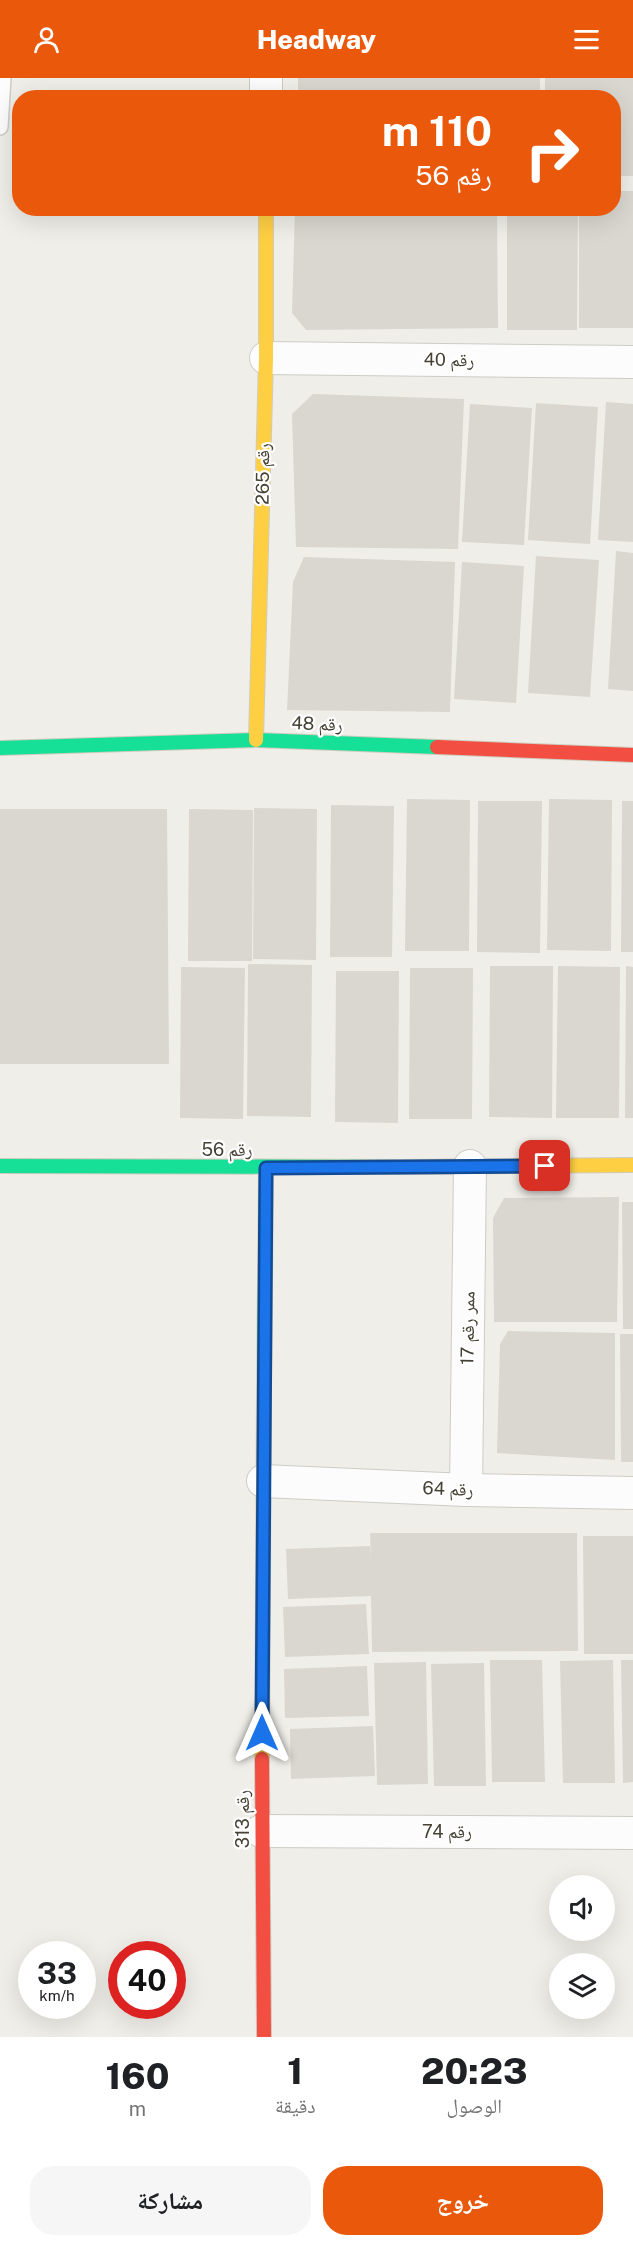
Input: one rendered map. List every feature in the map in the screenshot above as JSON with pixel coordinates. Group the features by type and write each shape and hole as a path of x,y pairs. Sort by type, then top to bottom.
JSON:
{"street":[{"name":"رقم 265","path":"256,740 266,358 266,216"},
{"name":"رقم 40","path":"266,358 633,362"},
{"name":"رقم 48","path":"0,748 256,740 633,755"},
{"name":"رقم 56","path":"0,1166 266,1168 633,1165"},
{"name":"ممر رقم 17","path":"466,1490 470,1166"},
{"name":"رقم 313","path":"264,2037 261,1831 266,1168"},
{"name":"رقم 64","path":"263,1481 466,1490 633,1492"},
{"name":"رقم 74","path":"261,1831 633,1833"}],"lane":[{"path":"0,127 3,78"}],"building":[{"path":"298,78 540,78 540,90 298,90"},
{"path":"545,78 633,78 633,176 621,176 621,90 545,90"},
{"path":"621,191 633,191 633,328 579,328 579,216 621,216"},
{"path":"295,216 497,216 498,328 306,330 292,313"},
{"path":"507,216 578,216 577,330 507,330"},
{"path":"313,394 464,399 458,549 296,547 292,414"},
{"path":"606,402 633,404 633,542 598,540"},
{"path":"536,403 598,407 590,544 528,540"},
{"path":"470,404 532,408 524,545 462,542"},
{"path":"616,551 633,553 633,691 608,689"},
{"path":"536,556 599,560 590,697 528,693"},
{"path":"304,557 455,562 450,712 287,710 293,582"},
{"path":"462,562 524,566 516,703 454,699"},
{"path":"407,799 470,800 469,951 405,951"},
{"path":"549,799 612,800 611,951 547,950"},
{"path":"478,801 542,801 540,953 477,952"},
{"path":"622,801 633,801 633,952 621,952"},
{"path":"331,805 394,806 392,957 330,957"},
{"path":"254,808 317,809 316,960 253,959"},
{"path":"0,809 167,809 169,1064 0,1064"},
{"path":"189,809 253,810 252,961 188,961"},
{"path":"248,964 312,965 311,1117 247,1116"},
{"path":"490,966 553,966 552,1118 489,1117"},
{"path":"558,966 620,967 619,1118 556,1118"},
{"path":"626,966 633,967 633,1118 625,1118"},
{"path":"181,967 245,968 243,1119 180,1118"},
{"path":"410,968 473,968 472,1119 409,1119"},
{"path":"336,971 399,971 398,1123 335,1122"},
{"path":"619,1197 617,1322 494,1322 493,1218 504,1198"},
{"path":"622,1202 633,1202 633,1329 623,1329"},
{"path":"508,1331 615,1333 615,1460 497,1453 500,1344"},
{"path":"620,1334 633,1334 633,1462 621,1462"},
{"path":"370,1533 577,1533 578,1651 372,1652 371,1596 288,1599 286,1549 370,1546 371,1558"},
{"path":"583,1536 633,1536 633,1654 584,1654"},
{"path":"366,1604 369,1654 285,1657 283,1607"},
{"path":"490,1660 542,1660 545,1782 492,1782"},
{"path":"613,1660 615,1783 563,1783 560,1661"},
{"path":"621,1660 633,1660 633,1782 623,1783"},
{"path":"426,1662 428,1784 377,1785 374,1663"},
{"path":"484,1663 486,1786 434,1786 431,1664"},
{"path":"367,1666 369,1716 285,1718 284,1669"},
{"path":"373,1726 375,1776 291,1779 290,1729"}],"traffic: fast":[{"path":"0,748 256,740 437,747"},
{"path":"0,1166 407,1167"},
{"path":"264,1391 266,1168"}],"traffic: slow":[{"path":"256,740 266,358 266,216"},
{"path":"407,1167 633,1165"},
{"path":"262,1759 264,1391"}],"traffic: jam":[{"path":"437,747 633,755"},
{"path":"262,1759 264,2037"}],"route":[{"path":"262,1733 266,1168 545,1166"}]}
